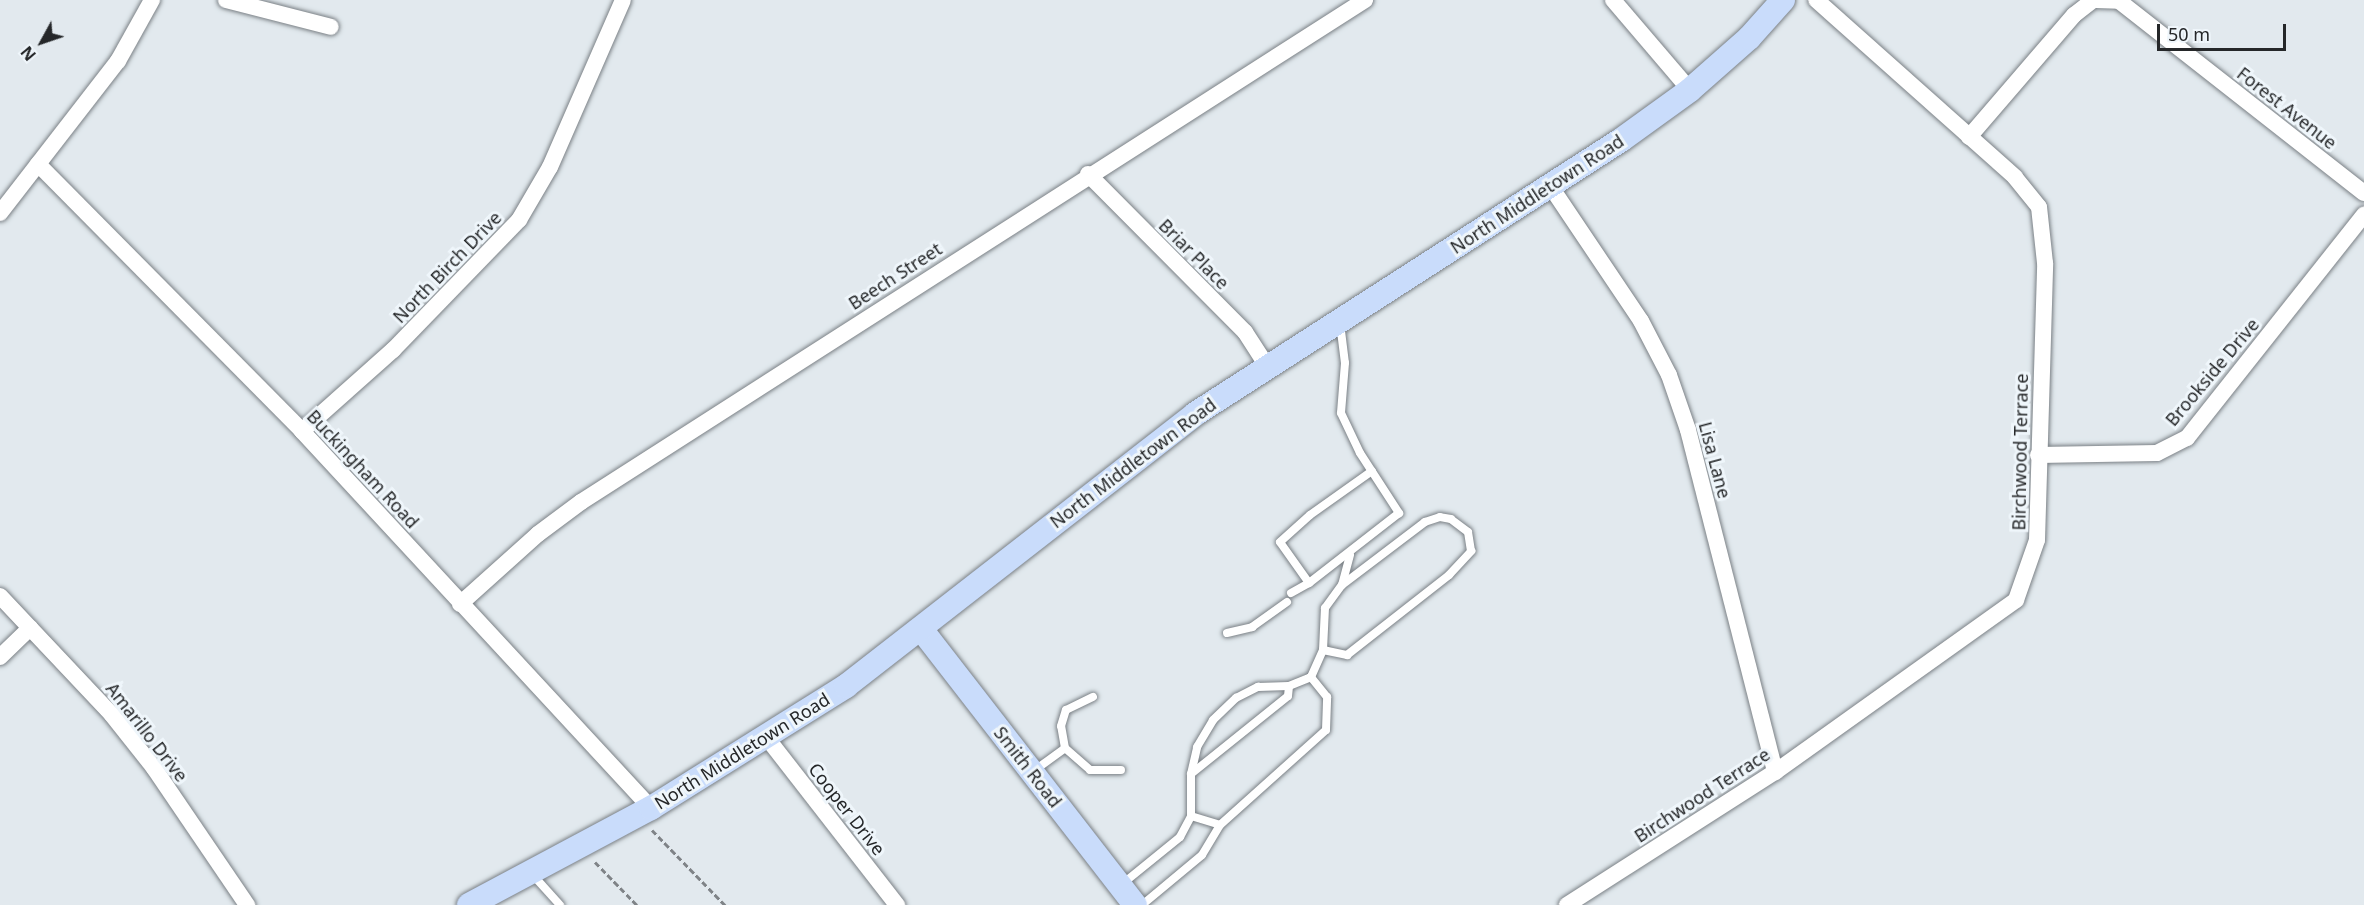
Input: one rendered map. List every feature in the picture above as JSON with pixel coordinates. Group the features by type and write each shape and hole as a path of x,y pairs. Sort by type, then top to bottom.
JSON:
{"street":[{"path":"0,213 118,61 152,0"},
{"path":"226,0 331,27"},
{"name":"North Birch Drive","path":"302,431 393,350 519,220 550,167 623,0"},
{"name":"Beech Street","path":"460,604 530,541 581,502 1088,174 1365,0"},
{"path":"1612,0 1690,90"},
{"name":"North Middletown Road","path":"469,905 530,872 651,819 766,738 846,686 921,629 1131,460 1267,366 1551,187 1690,90 1749,38 1784,0"},
{"name":"Birchwood Terrace","path":"1567,905 1775,772 2016,600 2037,540 2045,262 2039,207 2014,177 1816,0"},
{"name":"Forest Avenue","path":"1969,137 2074,15 2094,0 2119,1 2364,193"},
{"name":"Buckingham Road","path":"38,164 302,431 651,819"},
{"name":"Briar Place","path":"1088,174 1245,332 1267,366"},
{"name":"Lisa Lane","path":"1551,187 1641,321 1669,375 1688,430 1775,772"},
{"name":"Brookside Drive","path":"2038,455 2157,453 2187,438 2364,215"},
{"name":"Amarillo Drive","path":"0,597 112,715 147,759 248,905"},
{"path":"0,657 30,628"},
{"name":"Smith Road","path":"921,629 1135,905"},
{"name":"Cooper Drive","path":"766,738 897,905"}],"lane":[{"path":"1227,633 1252,627 1289,597 1350,555 1399,513 1372,471 1341,413 1345,363 1340,320"},
{"path":"1309,583 1281,542 1310,515 1372,471"},
{"path":"1120,886 1180,837 1191,816 1191,774 1197,747 1207,729 1236,698 1258,687 1289,686 1311,676 1323,650 1325,608 1342,585 1425,522 1440,517 1452,519 1468,532 1471,552 1449,575 1347,655 1323,650"},
{"path":"1342,585 1350,555"},
{"path":"1142,905 1202,855 1220,825 1326,729 1327,697 1311,676"},
{"path":"1191,774 1288,696 1289,686"},
{"path":"1093,698 1066,710 1061,726 1065,748 1090,770 1121,770"},
{"path":"1032,772 1065,748"},
{"path":"1191,816 1220,825"},
{"path":"530,872 560,905"}],"path":[{"path":"651,819 725,905"},
{"path":"595,862 637,905"}]}
